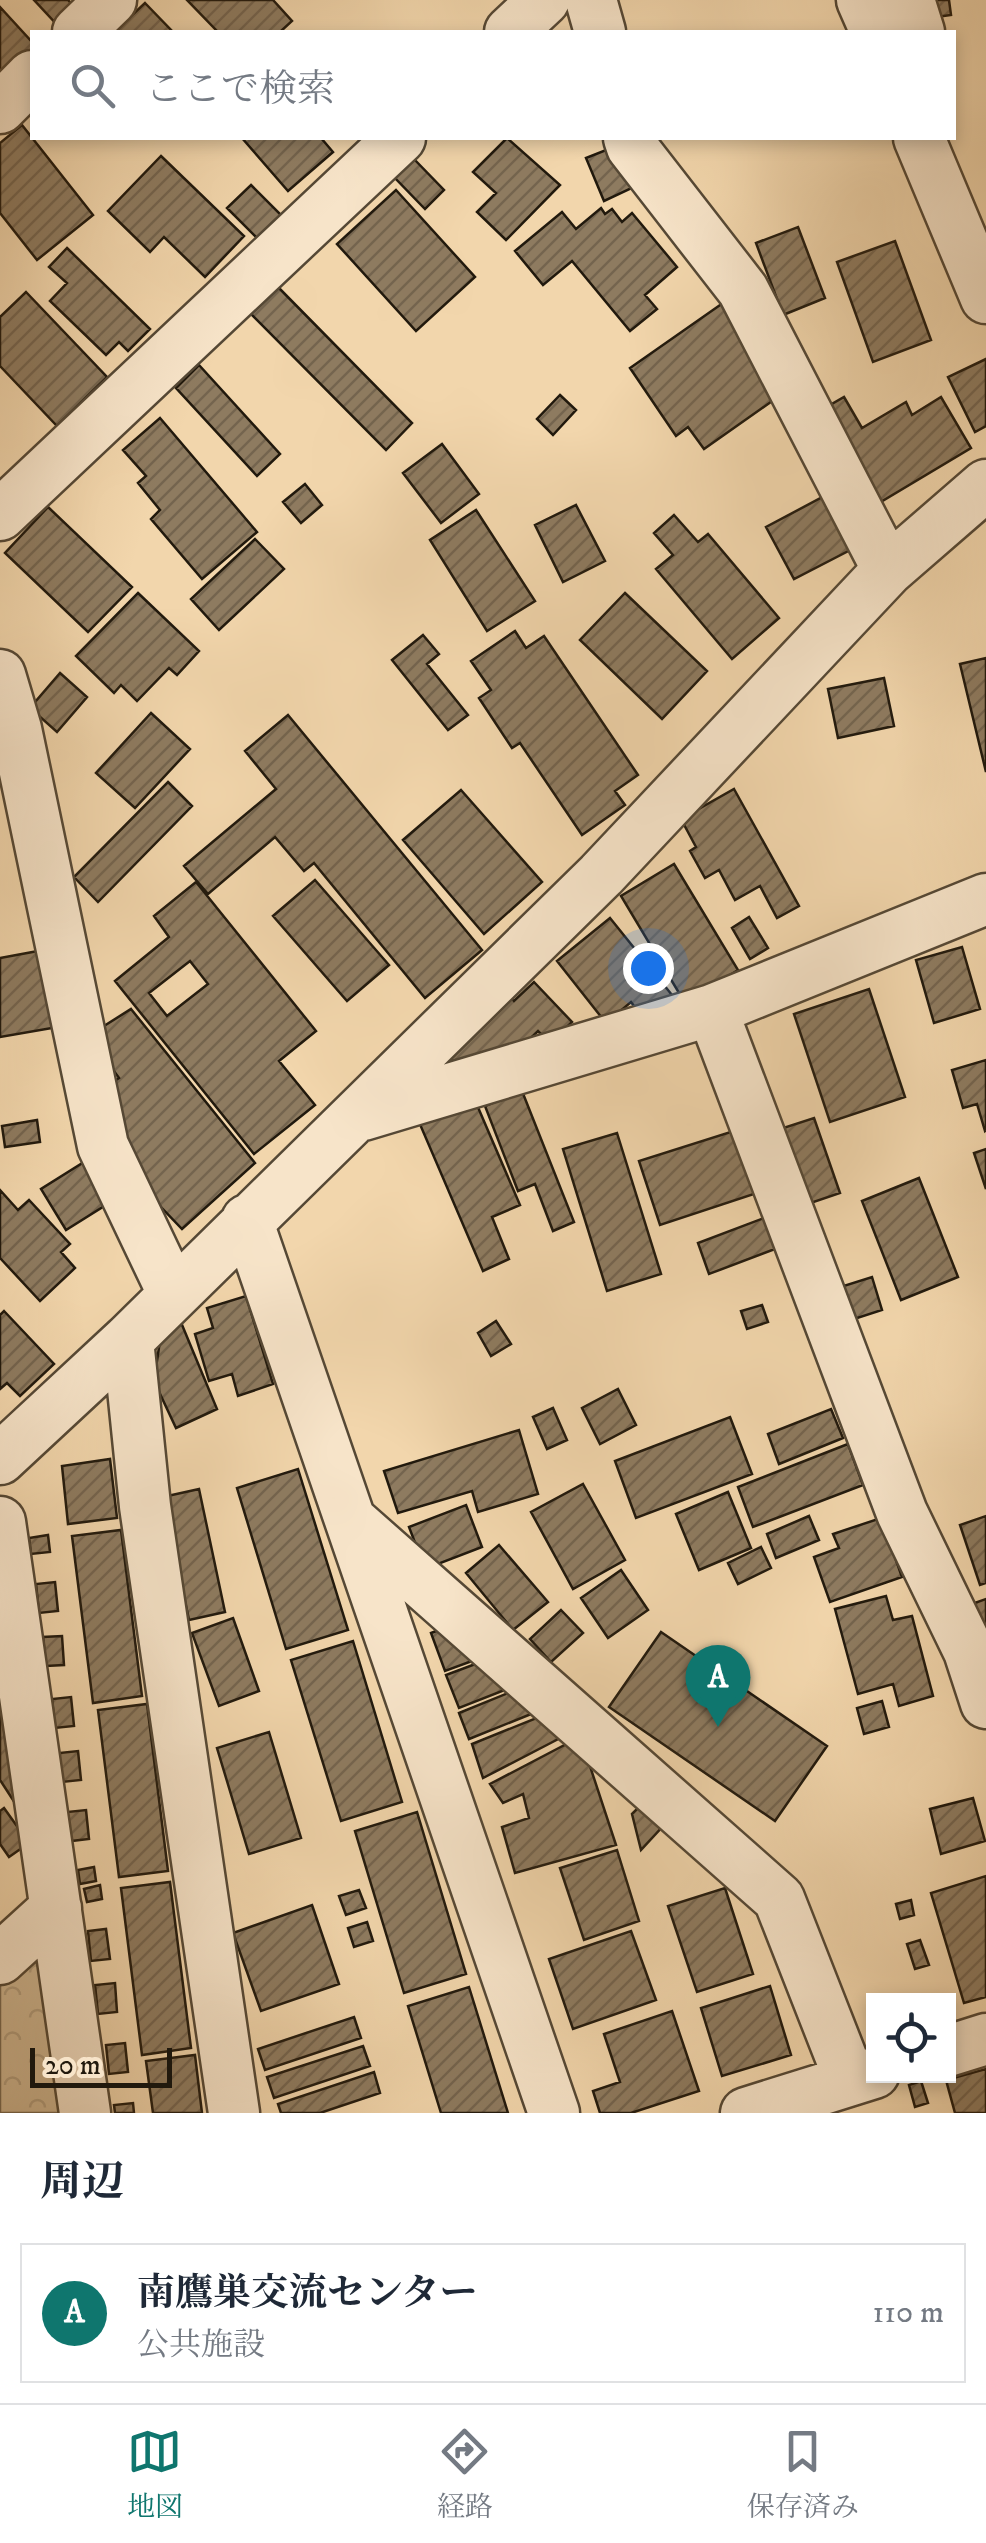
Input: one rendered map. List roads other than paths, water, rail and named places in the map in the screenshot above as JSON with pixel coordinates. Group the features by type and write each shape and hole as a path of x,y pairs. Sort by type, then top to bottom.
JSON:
{"street":[{"path":"80,30 112,0"},
{"path":"512,30 544,0"},
{"path":"591,0 599,30"},
{"path":"862,0 875,30"},
{"path":"909,0 918,30"},
{"path":"0,108 30,78"},
{"path":"0,515 398,140"},
{"path":"630,140 742,290 888,570"},
{"path":"920,140 986,298"},
{"path":"949,140 986,290"},
{"path":"0,1459 128,1340 601,876 888,570 986,485"},
{"path":"0,674 16,730 102,1146 173,1293"},
{"path":"352,1118 712,1010 986,899"},
{"path":"712,1010 902,1512 969,1651 986,1703"},
{"path":"247,1220 554,2113"},
{"path":"128,1340 145,1506 234,2113"},
{"path":"351,1521 780,1899 866,2074"},
{"path":"0,1522 86,2113"},
{"path":"0,1959 56,1908"},
{"path":"956,2048 986,2039"},
{"path":"746,2113 866,2076"},
{"path":"871,2083 888,2113"}],"place":[{"name":"南鷹巣交流センター","path":"718,1727"}]}
